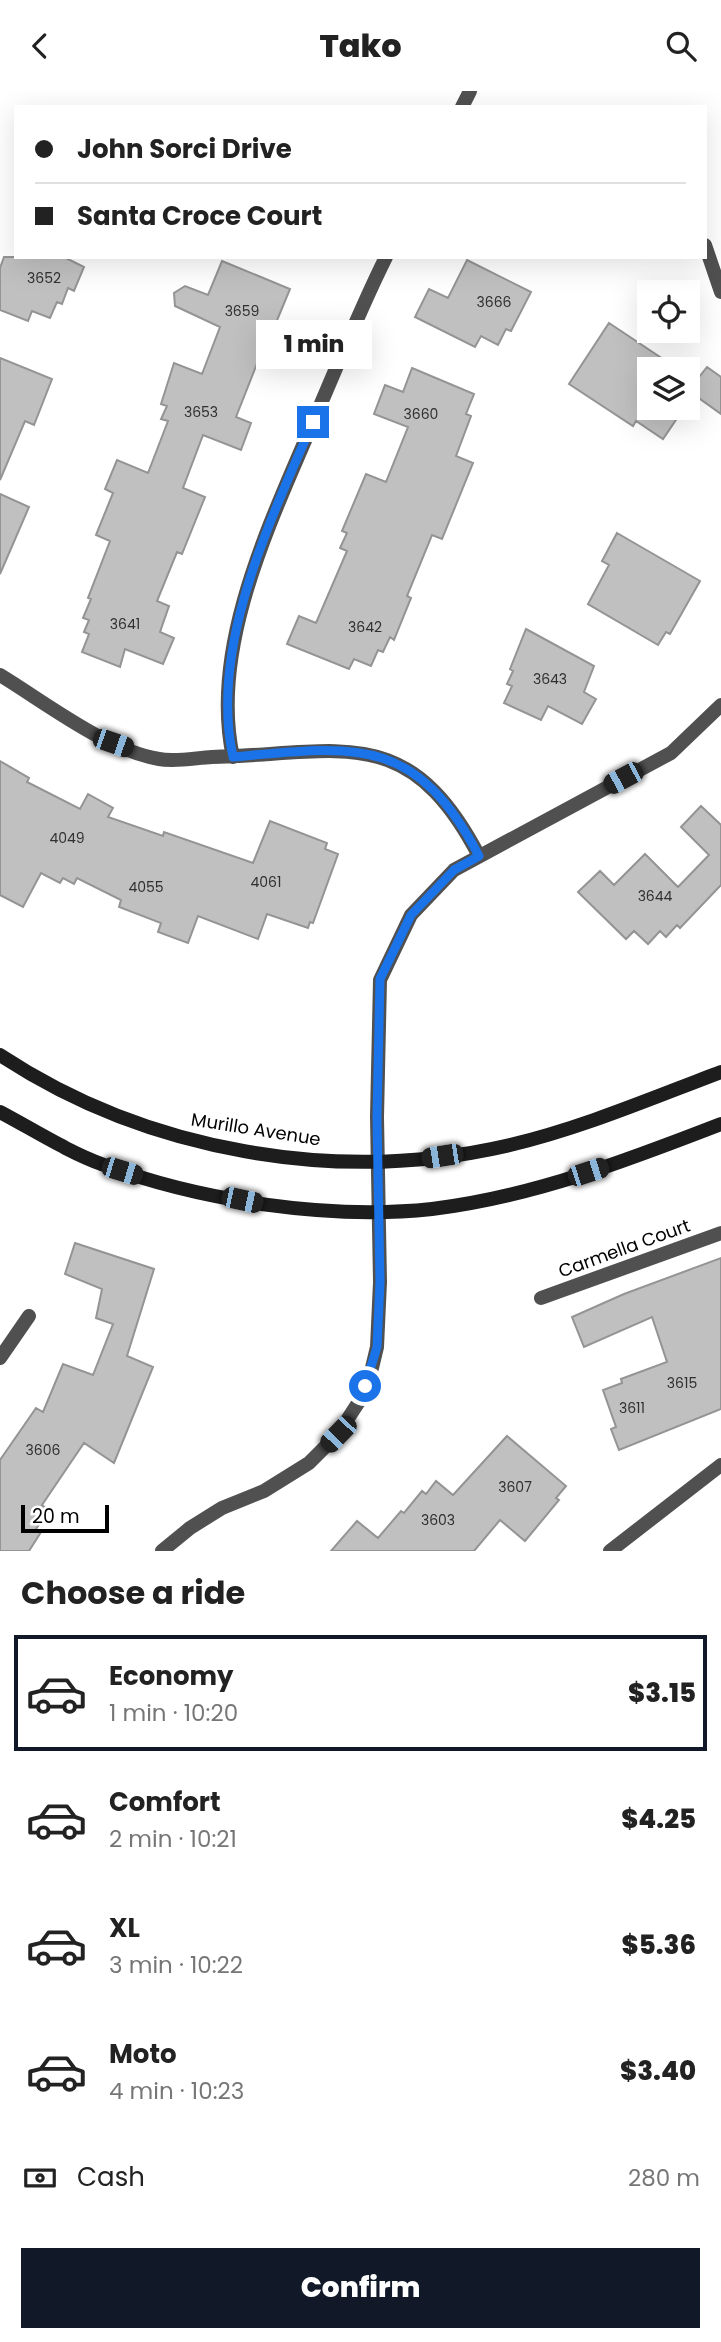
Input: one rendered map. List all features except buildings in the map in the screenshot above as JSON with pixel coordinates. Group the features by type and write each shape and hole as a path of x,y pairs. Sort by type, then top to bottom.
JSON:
{"main road":[{"name":"Murillo Avenue","path":"0,1055 95,1108 190,1140 303,1160 420,1159 509,1145 570,1128 721,1072"},
{"path":"0,1112 102,1164 161,1183 269,1206 378,1211 433,1209 536,1188 640,1155 721,1125"}],"street":[{"path":"707,251 721,292"},
{"path":"233,757 227,726 239,616 270,523 385,259"},
{"path":"0,675 113,743 160,759 233,757 327,749 378,754 421,777 463,825 479,856"},
{"path":"162,1551 190,1528 222,1508 264,1492 309,1464 338,1434 360,1400 377,1347 380,979 411,915 454,870 671,753 721,705"},
{"name":"Carmella Court","path":"541,1298 721,1233"},
{"path":"0,1358 29,1316"},
{"path":"610,1551 721,1465"}],"route":[{"path":"313,422 270,523 239,616 227,710 233,757 327,749 378,754 421,777 463,825 479,856 454,870 411,915 380,979 377,1117 380,1282 377,1347 365,1386"}]}
